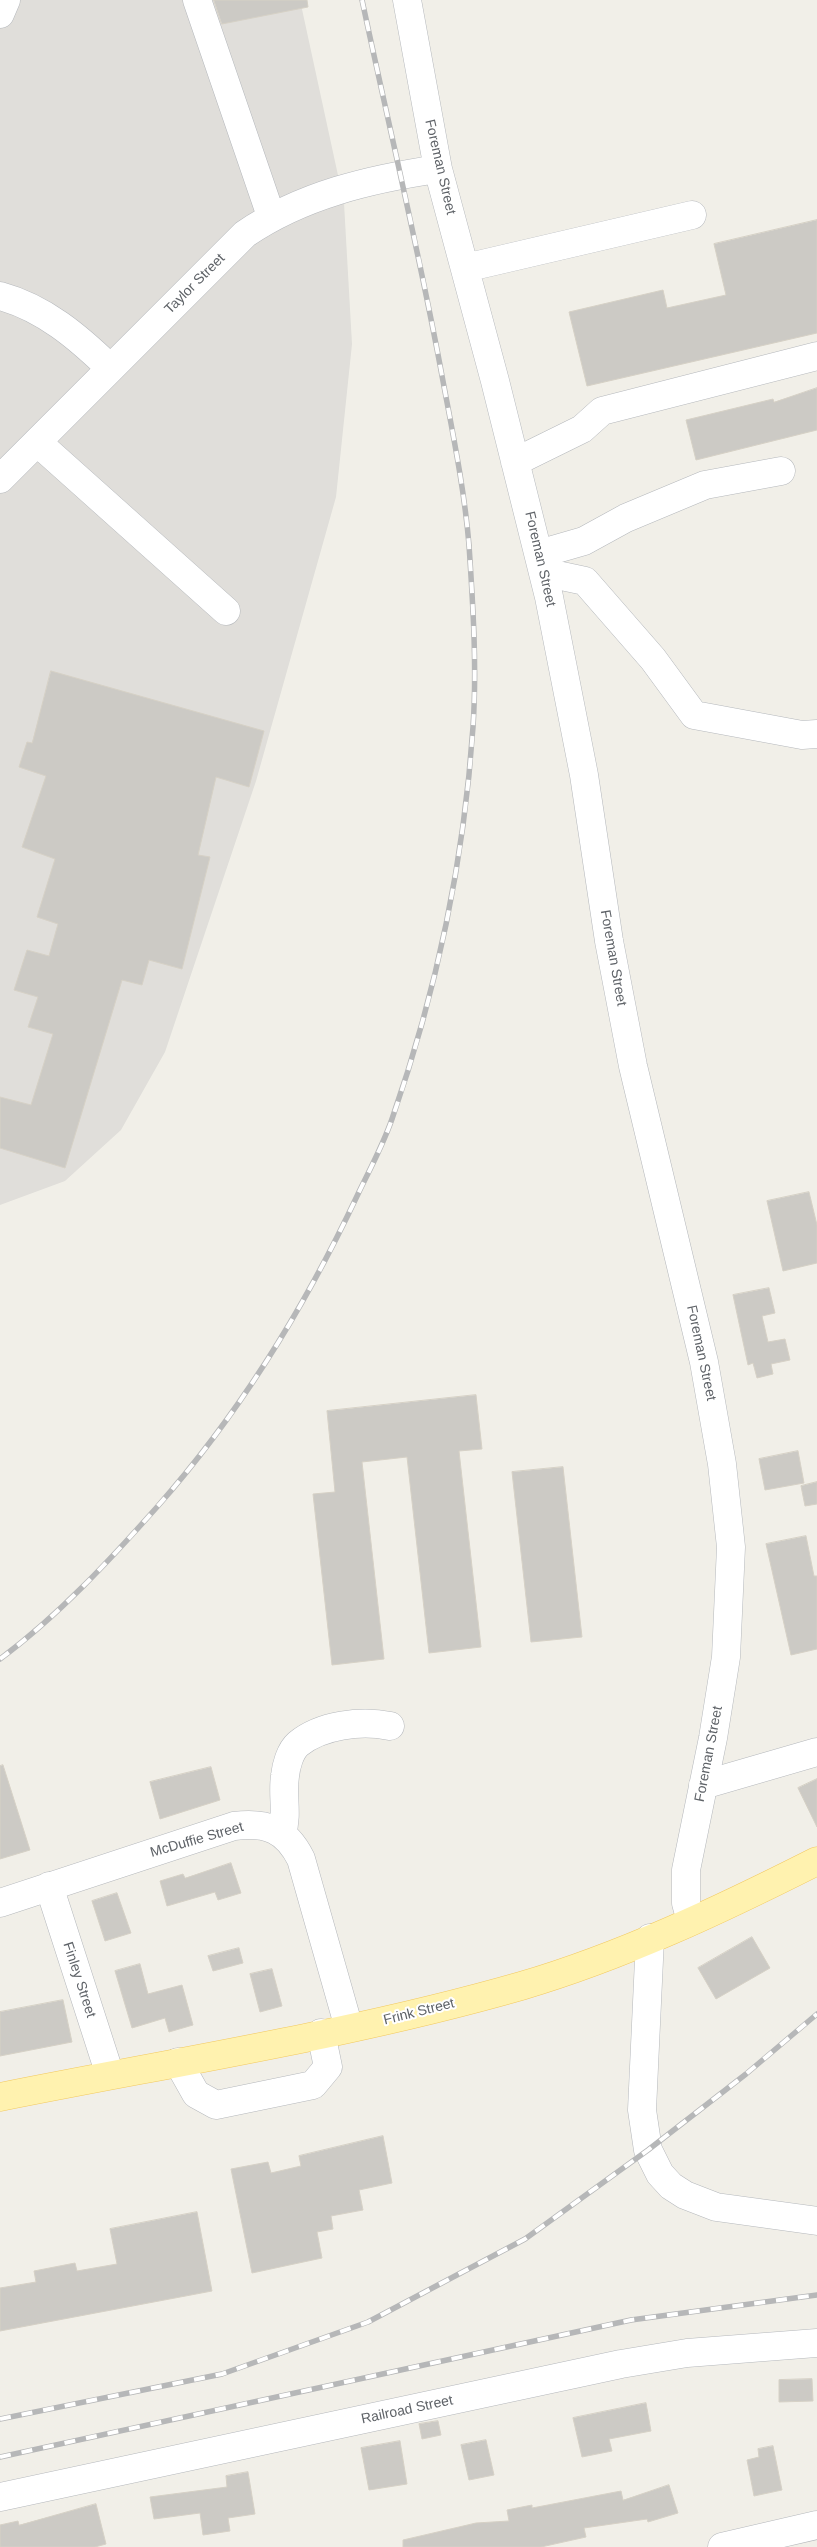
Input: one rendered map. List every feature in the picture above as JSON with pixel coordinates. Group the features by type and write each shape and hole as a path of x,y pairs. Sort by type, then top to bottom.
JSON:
{"main road":[{"name":"Frink Street","path":"0,2097 412,2016 523,1985 594,1961 741,1900 817,1861"}],"street":[{"path":"0,14 6,0"},
{"path":"197,0 271,216"},
{"name":"Foreman Street","path":"407,0 438,169 541,563 584,775 609,941 633,1066 702,1352 722,1464 731,1547 730,1594 724,1673 686,1870 686,1903 691,1921"},
{"name":"Taylor Street","path":"0,479 233,245 271,216 303,202 335,192 399,175 438,169"},
{"path":"465,268 692,215"},
{"path":"0,296 12,299 54,320 73,332 110,368"},
{"path":"515,462 582,429 602,411 817,356"},
{"path":"36,442 226,611"},
{"path":"541,563 626,518 705,485 782,471"},
{"path":"541,563 585,581 653,659 694,715 802,735 817,734"},
{"path":"349,2028 301,1859 294,1845 282,1833 286,1819 285,1775 288,1760 296,1745 315,1733 360,1723 390,1726"},
{"path":"703,1785 817,1752"},
{"name":"McDuffie Street","path":"0,1903 234,1826 250,1824 267,1826 282,1833"},
{"name":"Finley Street","path":"49,1886 110,2075"},
{"path":"650,1938 642,2110 648,2150 660,2174 671,2186 685,2195 716,2207 817,2221"},
{"path":"178,2062 196,2094 216,2105 313,2085 328,2067 321,2034"},
{"name":"Railroad Street","path":"0,2497 621,2364 687,2353 817,2343"},
{"path":"722,2547 817,2525"}],"shaded area":[{"path":"0,0 300,0 344,203 352,344 336,497 256,781 165,1052 121,1130 65,1181 0,1205"}],"building":[{"path":"214,0 307,0 308,7 222,24"},
{"path":"817,220 817,333 587,386 569,312 663,290 667,308 726,295 714,244"},
{"path":"817,388 817,430 696,460 686,420 773,399 774,402"},
{"path":"51,671 264,731 249,787 216,777 198,855 210,857 182,969 149,960 142,985 122,980 65,1168 0,1148 0,1097 31,1105 53,1034 28,1027 38,997 14,990 27,950 49,956 58,924 37,917 55,859 22,847 46,776 19,767 27,742 32,743"},
{"path":"809,1192 817,1225 817,1263 783,1271 767,1201"},
{"path":"769,1288 775,1313 762,1316 768,1342 785,1339 790,1360 771,1364 773,1374 757,1378 753,1363 748,1365 733,1295"},
{"path":"476,1395 482,1449 459,1451 481,1647 429,1653 407,1457 362,1462 384,1659 332,1665 313,1494 335,1492 327,1411"},
{"path":"798,1451 804,1483 765,1490 759,1459"},
{"path":"563,1467 582,1637 531,1642 512,1472"},
{"path":"817,1482 817,1504 805,1506 801,1486"},
{"path":"806,1536 814,1576 817,1576 817,1649 791,1655 766,1544"},
{"path":"3,1765 30,1850 0,1859 0,1766"},
{"path":"211,1767 220,1800 160,1819 150,1782"},
{"path":"817,1779 817,1827 798,1788"},
{"path":"231,1863 241,1893 218,1900 215,1892 167,1906 160,1881 183,1874 185,1878"},
{"path":"117,1893 131,1933 105,1941 92,1901"},
{"path":"752,1937 770,1968 716,1999 698,1968"},
{"path":"239,1948 243,1963 213,1971 208,1956"},
{"path":"140,1964 148,1994 182,1985 193,2025 169,2032 165,2018 132,2028 115,1971"},
{"path":"272,1969 282,2006 260,2012 250,1974"},
{"path":"63,2000 72,2042 0,2056 0,2012"},
{"path":"383,2136 392,2183 359,2190 363,2210 331,2216 333,2229 317,2232 322,2258 252,2273 231,2169 268,2162 271,2173 301,2166 299,2156"},
{"path":"197,2212 212,2291 0,2331 0,2288 36,2282 34,2271 75,2263 77,2271 117,2264 110,2229"},
{"path":"812,2379 813,2401 779,2402 779,2380"},
{"path":"646,2403 651,2431 609,2439 612,2451 582,2457 573,2418"},
{"path":"438,2421 441,2435 422,2439 419,2424"},
{"path":"486,2440 494,2475 469,2480 461,2445"},
{"path":"400,2441 407,2484 369,2490 361,2448"},
{"path":"773,2446 782,2490 754,2496 747,2460 759,2457 758,2449"},
{"path":"248,2472 255,2514 228,2518 230,2531 203,2535 200,2513 154,2519 150,2497 227,2487 226,2476"},
{"path":"669,2485 678,2513 648,2522 647,2519 584,2528 586,2537 541,2547 403,2547 403,2540 476,2523 509,2521 507,2510 532,2505 532,2508 621,2491 623,2500"},
{"path":"96,2504 106,2544 95,2547 0,2547 0,2525 18,2521 19,2525"}],"railway":[{"path":"0,1659 63,1606 157,1507 216,1434 269,1358 338,1236 388,1129 422,1023 446,926 463,827 473,727 475,659 467,522 453,432 431,319 362,0"},
{"path":"0,2419 222,2374 368,2322 525,2239 648,2150 746,2074 817,2014"},
{"path":"0,2457 631,2320 817,2295"}]}
